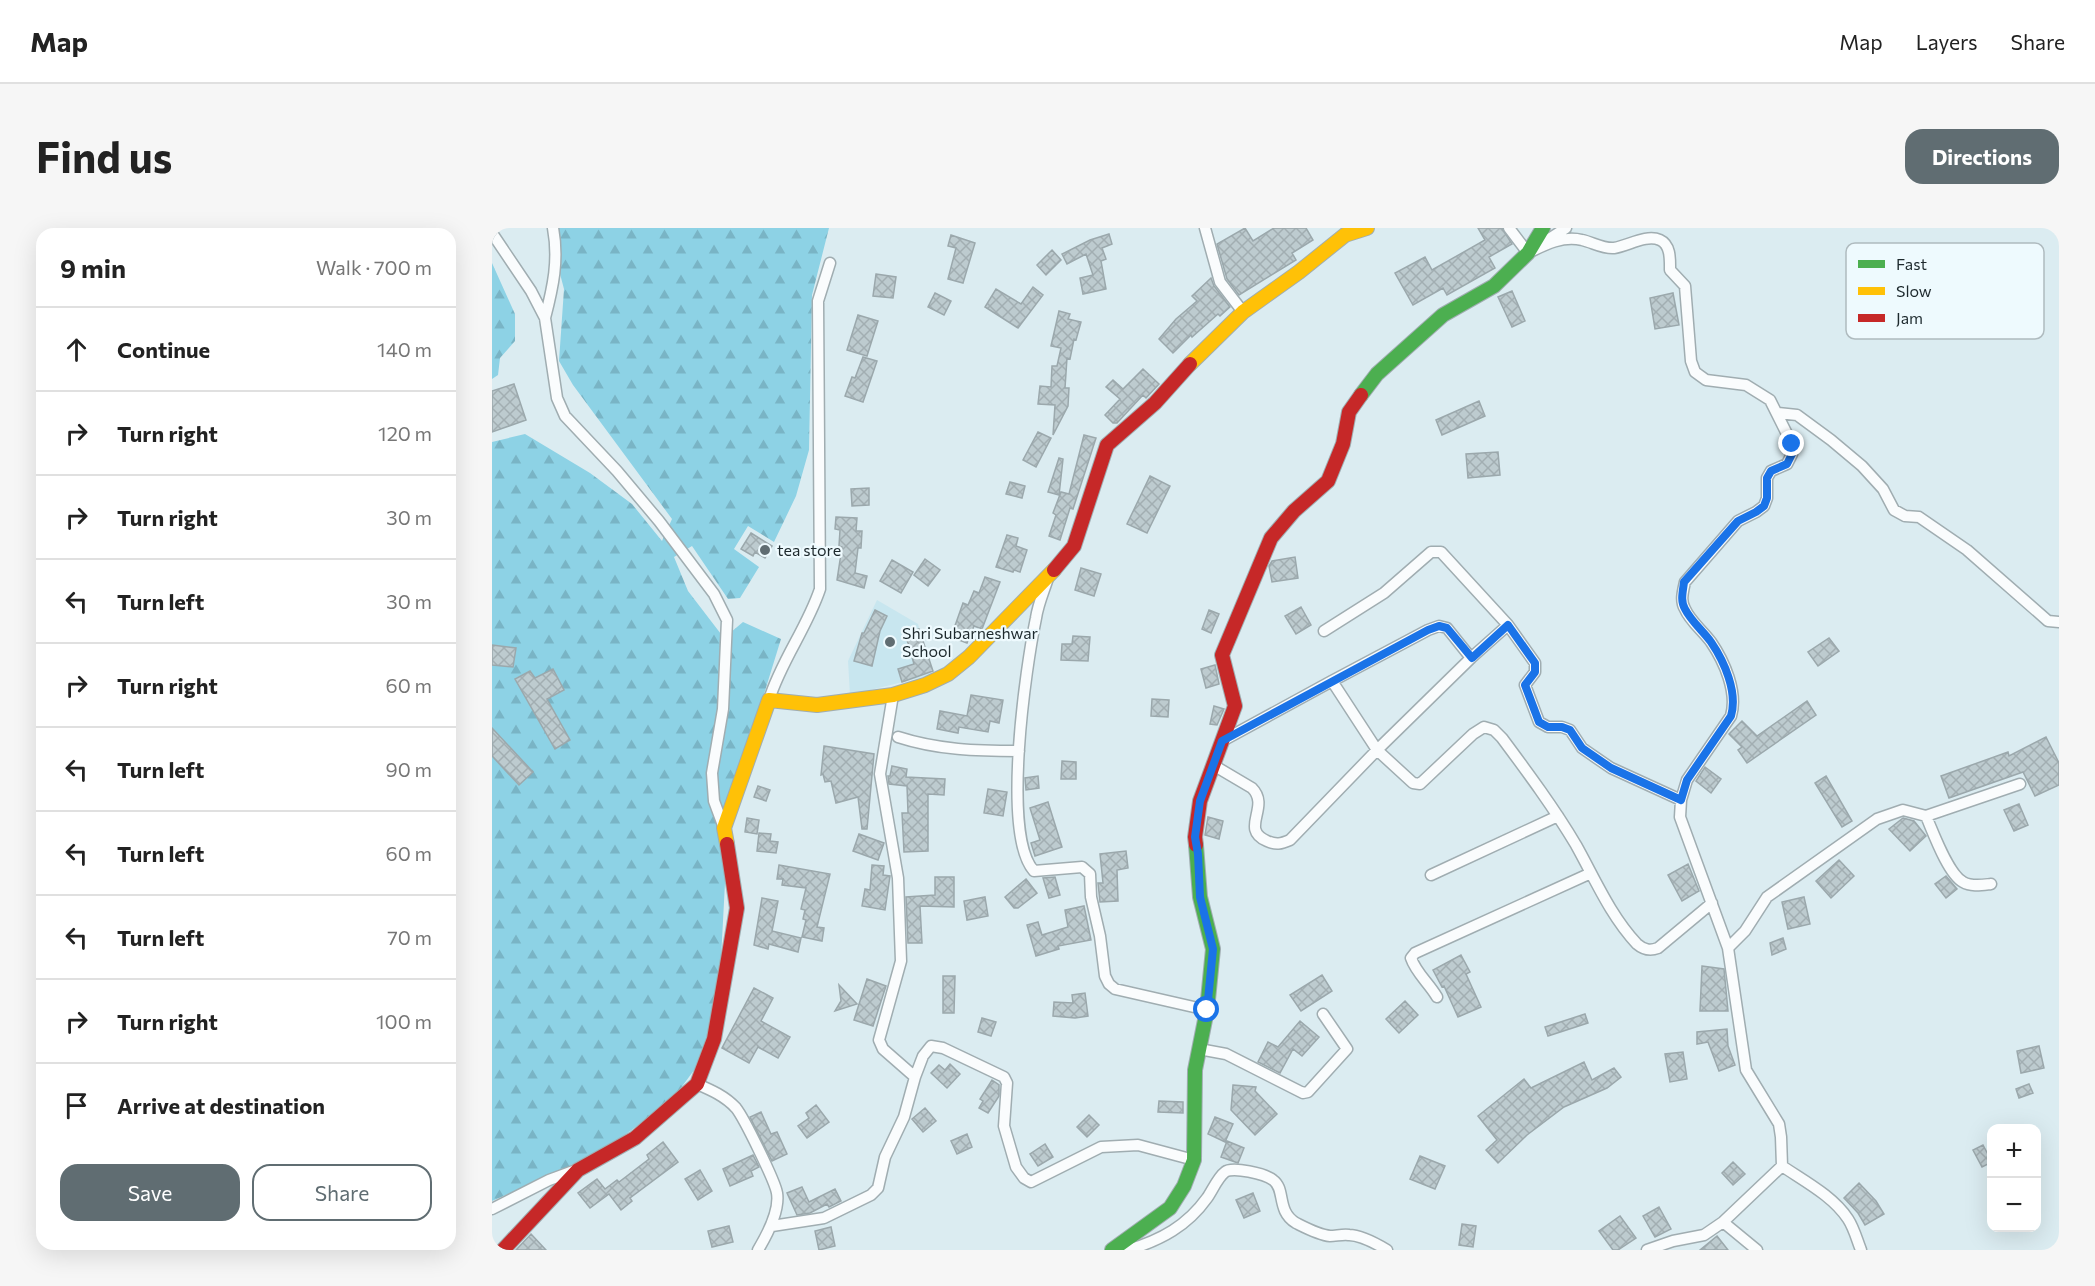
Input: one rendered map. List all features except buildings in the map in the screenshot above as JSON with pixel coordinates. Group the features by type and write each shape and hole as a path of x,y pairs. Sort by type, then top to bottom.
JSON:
{"street":[{"path":"545,318 555,279 556,248 552,228"},
{"path":"1205,228 1220,282 1243,312"},
{"path":"769,700 817,705 893,695 925,685 948,674 969,657 1074,546 1107,445 1155,403 1197,356 1243,312 1299,272 1345,235 1367,228"},
{"path":"1509,228 1528,253"},
{"path":"1528,253 1544,228"},
{"path":"1112,1250 1170,1208 1184,1186 1194,1160 1195,1070 1207,1010 1213,949 1200,897 1195,837 1200,801 1235,706 1222,655 1271,538 1294,511 1328,481 1343,444 1349,412 1377,374 1443,315 1494,286 1528,253 1566,228"},
{"path":"492,233 531,291 545,318 557,398 565,416 617,471 659,521 709,586 728,620 723,709 712,773 714,801 724,828 737,908 714,1039 696,1084 634,1137 578,1170 549,1180 492,1209"},
{"path":"1528,253 1551,242 1579,239 1613,248 1650,239 1660,240 1670,255 1670,270 1685,286 1691,361 1695,372 1706,380 1746,385 1770,400 1792,444 1792,454 1787,464 1771,471 1767,478 1767,498 1764,506 1738,521 1684,582 1682,594 1684,609 1720,657 1730,684 1734,707 1731,716 1687,780 1681,800 1680,816 1728,948 1746,1070 1779,1124 1782,1166 1723,1222 1704,1235 1673,1241 1647,1250"},
{"path":"724,828 777,675 814,609 820,589 818,301 830,263"},
{"path":"1778,413 1797,416 1831,440 1862,466 1883,489 1894,510 1905,516 1919,518 1967,550 2048,621 2059,622"},
{"path":"1324,631 1384,593 1431,552 1441,552 1508,625 1535,663 1535,672 1525,685 1539,722 1548,727 1562,727 1570,730 1582,748 1611,768 1681,800"},
{"path":"1049,575 1036,616 1019,735 1019,822 1028,865 1034,871 1082,867 1090,874 1091,897 1100,936 1105,976 1115,989 1207,1010"},
{"path":"1213,765 1257,793 1260,804 1254,826 1256,833 1262,839 1282,844 1290,840 1377,750 1508,625"},
{"path":"1222,741 1439,626 1447,628 1472,658"},
{"path":"1332,681 1377,750 1413,783 1420,784 1484,726 1494,730 1558,816 1613,913 1639,945 1651,951 1658,948 1712,903"},
{"path":"893,695 880,774 898,878 901,961 879,1040 883,1049 915,1077"},
{"path":"898,737 922,744 975,752 1019,751"},
{"path":"1728,948 1745,931 1767,897 1877,819 1903,810 1926,816 2020,784"},
{"path":"1431,875 1558,816"},
{"path":"1926,816 1953,873 1961,882 1971,885 1991,884"},
{"path":"1437,997 1414,966 1411,958 1415,953 1591,873"},
{"path":"1199,1049 1226,1054 1303,1093 1308,1092 1347,1049 1323,1014"},
{"path":"772,1226 824,1218 871,1195 878,1188 885,1157 904,1117 923,1056 931,1046 943,1048 1004,1077 1007,1083 1004,1126 1016,1167 1023,1178 1032,1182 1101,1147 1138,1145 1194,1160"},
{"path":"696,1084 719,1093 737,1109 766,1166 777,1194 772,1226 758,1250"},
{"path":"1782,1166 1840,1209 1849,1221 1861,1250"},
{"path":"1128,1250 1152,1243 1179,1228 1197,1213 1224,1172 1233,1169 1261,1174 1273,1179 1279,1187 1286,1214 1294,1221 1318,1233 1330,1236 1350,1234 1387,1250"},
{"path":"503,1250 578,1170"},
{"path":"1723,1222 1757,1250"}],"shaded area":[{"name":"Shri Subarneshwar School","path":"877,600 918,624 931,675 850,695 848,661"}],"green space":[{"path":"548,228 829,228 812,295 809,450 796,496 774,542 748,526 734,549 759,567 740,598 728,599 692,546 674,557 688,591 724,638 743,622 781,639 729,807 720,978 703,1058 672,1100 622,1137 555,1174 492,1201 492,442 525,434 590,473 632,504 662,541 672,519 573,385 559,361 564,289"},
{"path":"492,263 515,314 515,341 500,358 498,375 492,379"}],"traffic: fast":[{"path":"1361,395 1377,374 1443,315 1494,286 1528,253 1543,228"},
{"path":"1112,1250 1170,1208 1184,1186 1194,1160 1195,1070 1207,1010 1213,949 1200,897 1196,845"}],"traffic: slow":[{"path":"1190,364 1243,312 1299,272 1345,235 1367,228"},
{"path":"727,844 724,828 769,700 817,705 893,695 925,685 948,674 969,657 1054,570"}],"traffic: jam":[{"path":"1054,570 1074,546 1107,445 1155,403 1190,364"},
{"path":"1196,845 1200,801 1235,706 1222,655 1271,538 1294,511 1328,481 1343,444 1349,412 1361,395"},
{"path":"503,1250 578,1170 635,1138 697,1084 714,1039 737,908 727,844"}],"place":[{"name":"tea store","path":"765,550"},
{"name":"Shri Subarneshwar School","path":"890,642"}],"route":[{"path":"1207,1010 1213,949 1200,897 1195,837 1200,801 1222,741 1428,630 1439,626 1447,628 1472,658 1508,625 1535,663 1535,672 1528,678 1525,685 1539,722 1548,727 1562,727 1570,730 1582,748 1611,768 1681,800 1687,780 1731,716 1734,707 1730,684 1720,657 1684,609 1682,594 1684,582 1738,521 1764,506 1767,498 1767,478 1771,471 1787,464 1792,454 1792,444"}]}
